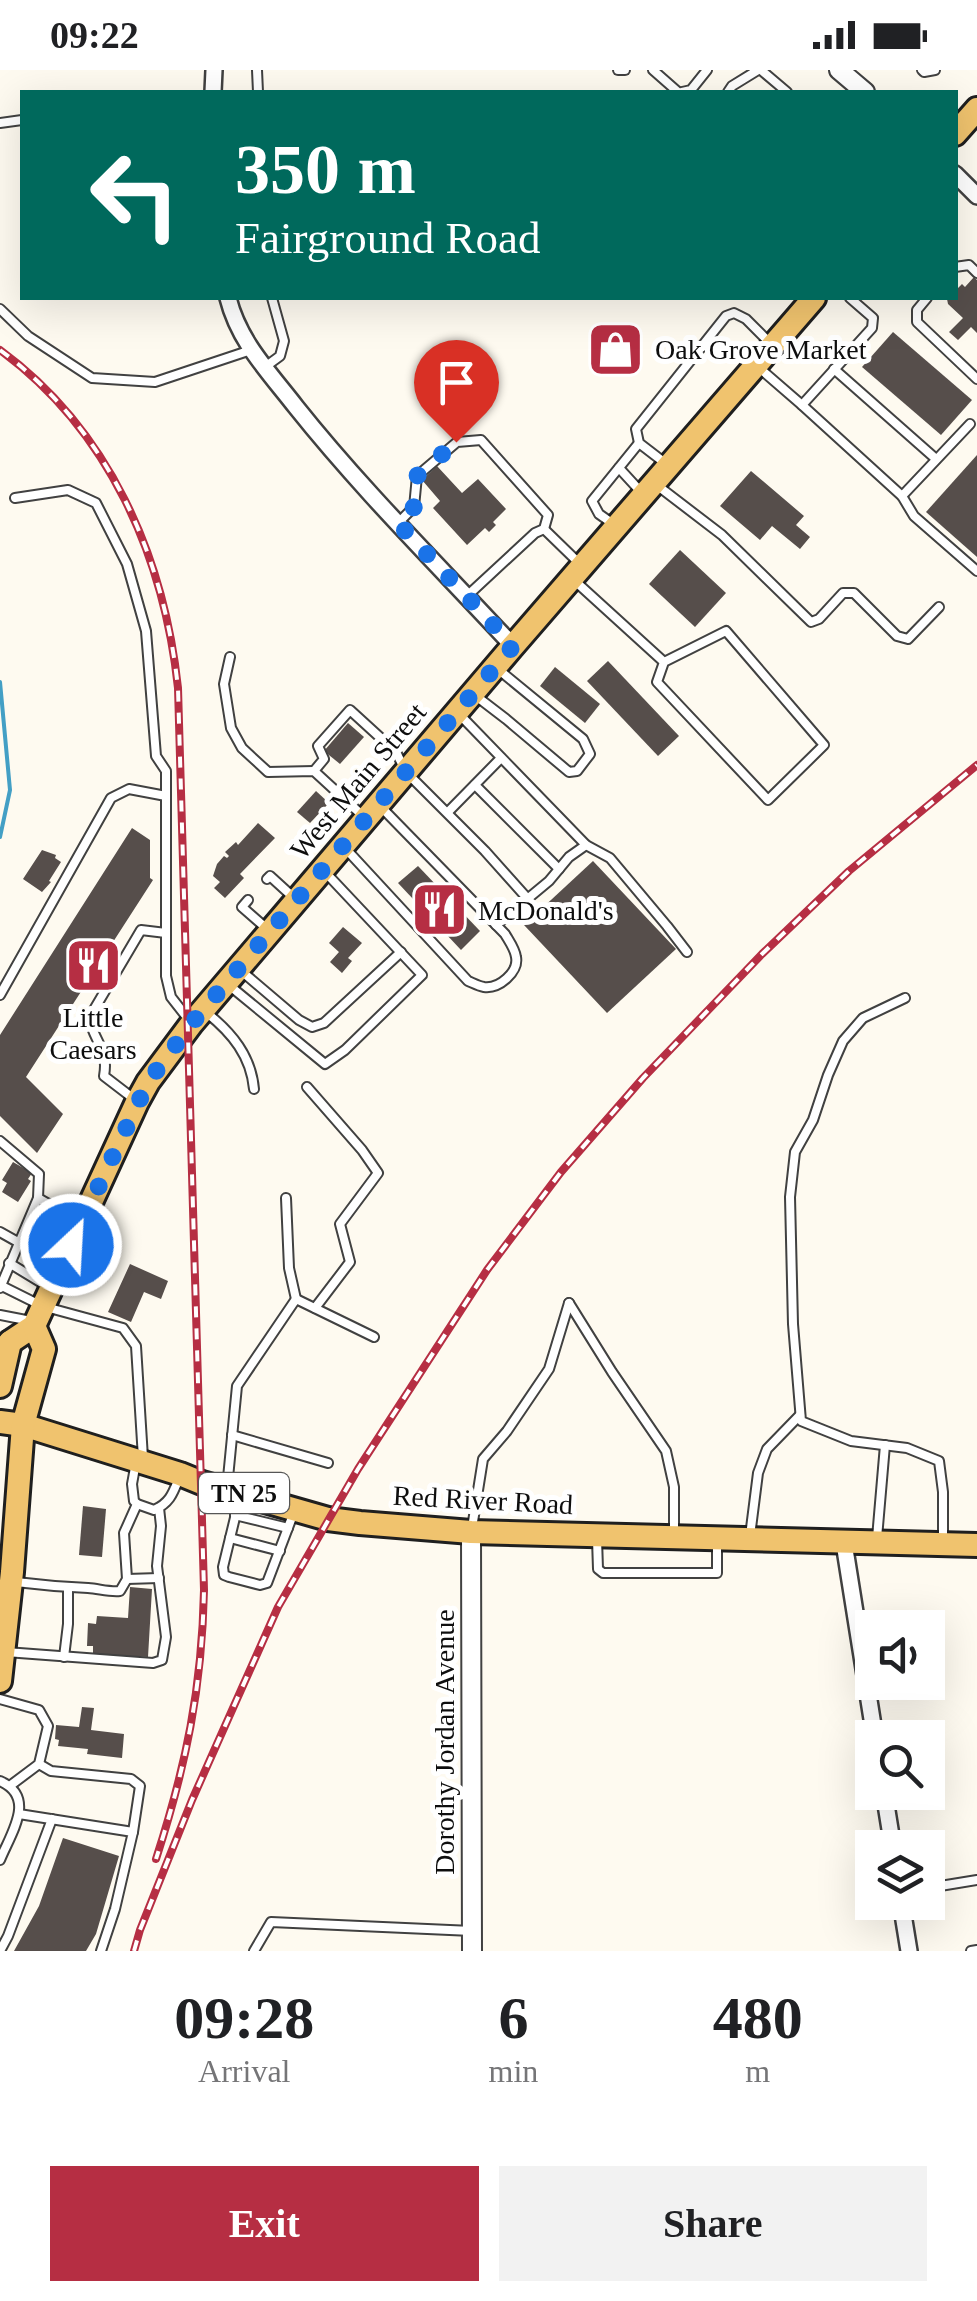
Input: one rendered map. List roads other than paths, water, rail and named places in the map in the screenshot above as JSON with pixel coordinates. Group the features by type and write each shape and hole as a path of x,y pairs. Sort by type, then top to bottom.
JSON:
{"main road":[{"path":"958,130 977,108"},
{"name":"West Main Street","path":"45,1302 148,1082 232,976 812,300"},
{"path":"0,1386 5,1348 45,1302"},
{"path":"0,1681 11,1581 12,1423 44,1349 45,1302"},
{"name":"Red River Road","path":"12,1423 180,1474 292,1519 471,1532 977,1544"}],"street":[{"path":"839,70 863,90"},
{"path":"958,177 977,196"},
{"path":"229,300 250,350 331,452 513,646"},
{"name":"Dorothy Jordan Avenue","path":"471,1532 472,1951"},
{"path":"844,1543 872,1720"},
{"path":"904,1920 909,1951"}],"lane":[{"path":"652,70 677,90"},
{"path":"691,90 707,70"},
{"path":"729,90 760,70 785,90"},
{"path":"922,70 935,70"},
{"path":"265,368 280,356 284,341 273,300"},
{"path":"802,406 872,328 873,318 852,300"},
{"path":"924,300 917,310 917,322 976,379"},
{"path":"0,309 28,336 92,378 155,382 250,350"},
{"path":"655,481 636,429 726,316 734,313 746,319 772,346"},
{"path":"756,365 902,496 914,516 977,571"},
{"path":"834,369 936,460"},
{"path":"902,496 970,424"},
{"path":"398,523 414,507 417,476 456,442 481,440 548,514 544,529"},
{"path":"616,526 599,514 592,502 640,442"},
{"path":"619,468 655,481 722,535 811,622 819,620 843,593 854,592 897,636 908,639 939,606"},
{"path":"15,498 68,490 96,503 127,564 146,631 156,756 166,771 166,976 170,998 198,1017 223,1026 252,1068 254,1089"},
{"path":"544,529 577,572 664,662"},
{"path":"467,596 544,529"},
{"path":"726,631 824,745 768,800 657,682 664,662 726,631"},
{"path":"230,657 224,684 230,728 242,748 268,772 314,771 372,812 505,934 516,954 517,964 511,974 499,984 484,987 468,980 343,846"},
{"path":"465,703 506,718 568,772 578,771 590,754 583,739 495,667"},
{"path":"465,703 501,758 586,845 610,858 686,952"},
{"path":"314,771 324,759 318,746 350,710 396,752 406,772 527,898"},
{"path":"448,812 501,758"},
{"path":"475,785 559,869"},
{"path":"0,995 112,798 129,789 166,796"},
{"path":"496,925 586,845"},
{"path":"232,976 260,1009 325,1064 345,1050 422,975 323,870"},
{"path":"267,879 270,876 297,900"},
{"path":"248,900 242,907 270,932"},
{"path":"137,1102 104,1076 107,1061 88,1018 140,930 166,933"},
{"path":"232,976 312,1027 324,1023 400,952"},
{"path":"905,998 864,1018 843,1041 813,1120 795,1152 790,1196 793,1324 801,1420 851,1441 907,1448 939,1461 944,1543"},
{"path":"307,1086 378,1173 340,1224 350,1262 316,1308"},
{"path":"0,1141 39,1174 38,1198 0,1286 123,1328 136,1346 140,1461 132,1484 134,1501 154,1510 159,1508 172,1496 180,1474"},
{"path":"38,1198 82,1223"},
{"path":"286,1198 288,1268 296,1299 237,1386 232,1436 234,1498 223,1572 228,1577 264,1585 292,1519"},
{"path":"0,1232 18,1242 45,1302"},
{"path":"9,1263 45,1302"},
{"path":"296,1299 374,1337"},
{"path":"0,1315 45,1302"},
{"path":"471,1532 484,1459 549,1369 570,1304 666,1451 674,1487 674,1538"},
{"path":"749,1540 758,1473 767,1449 800,1414"},
{"path":"232,1436 328,1463"},
{"path":"877,1543 885,1445"},
{"path":"11,1581 120,1590 127,1579 124,1532 137,1504"},
{"path":"4,1652 152,1663 162,1660 166,1637 157,1566 159,1508"},
{"path":"597,1536 598,1569 603,1573 717,1574 718,1539"},
{"path":"230,1538 280,1551"},
{"path":"127,1579 159,1578"},
{"path":"64,1657 68,1588"},
{"path":"0,1699 40,1710 48,1726 39,1764 12,1786"},
{"path":"39,1764 50,1771 131,1779 140,1786 133,1832 101,1951"},
{"path":"0,1780 12,1786 20,1799 19,1814 0,1860"},
{"path":"19,1814 133,1832"},
{"path":"0,1950 52,1819"},
{"path":"945,1885 977,1880"},
{"path":"254,1951 272,1922 472,1931"}],"waterway":[{"path":"0,682 10,790 0,837"}],"railway":[{"path":"0,350 72,418 101,457 125,500 160,591 178,688 204,1590 200,1660 190,1726 156,1859"},
{"path":"134,1951 192,1800 278,1607 358,1469 487,1270 561,1172 643,1078 762,954 849,871 977,765"}],"place":[{"name":"Oak Grove Market","path":"616,349"},
{"name":"McDonald's","path":"439,910"},
{"name":"Little Caesars","path":"93,966"}]}
